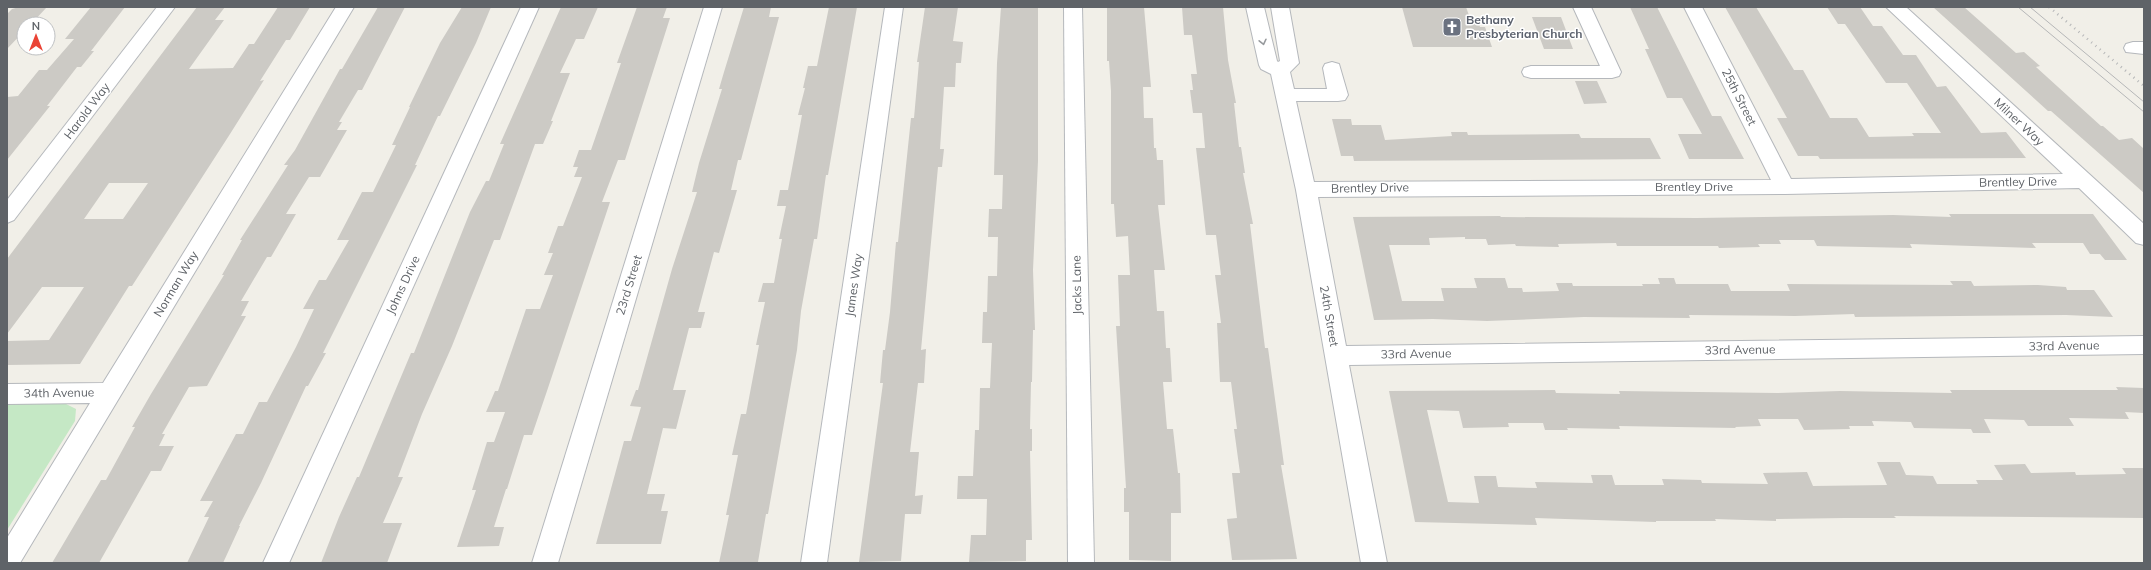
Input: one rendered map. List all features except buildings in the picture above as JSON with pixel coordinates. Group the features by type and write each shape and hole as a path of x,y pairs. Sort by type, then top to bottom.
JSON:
{"street":[{"name":"Harold Way","path":"7,214 166,7"},
{"name":"Norman Way","path":"7,561 345,7"},
{"name":"Johns Drive","path":"276,563 530,7"},
{"name":"23rd Street","path":"545,563 713,7"},
{"name":"James Way","path":"814,563 894,7"},
{"name":"Jacks Lane","path":"1073,7 1081,563"},
{"path":"1255,7 1268,65 1280,70 1290,64 1280,7"},
{"path":"1531,72 1612,72 1582,7"},
{"name":"25th Street","path":"1693,7 1785,187"},
{"name":"Milner Way","path":"1895,7 2144,237"},
{"path":"1285,95 1338,95 1332,68"},
{"name":"24th Street","path":"1280,70 1306,190 1374,563"},
{"name":"Brentley Drive","path":"1306,190 1332,188 1785,187 2082,181"},
{"name":"33rd Avenue","path":"1336,356 2144,345"},
{"name":"34th Avenue","path":"7,394 110,393"}],"green space":[{"path":"7,404 66,404 76,409 75,421 7,530"}],"tram line":[{"path":"2018,7 2144,112"},
{"path":"2030,7 2144,102"}],"railway":[{"path":"2049,7 2144,86"}],"place":[{"name":"Bethany Presbyterian Church","path":"1452,27"}]}
